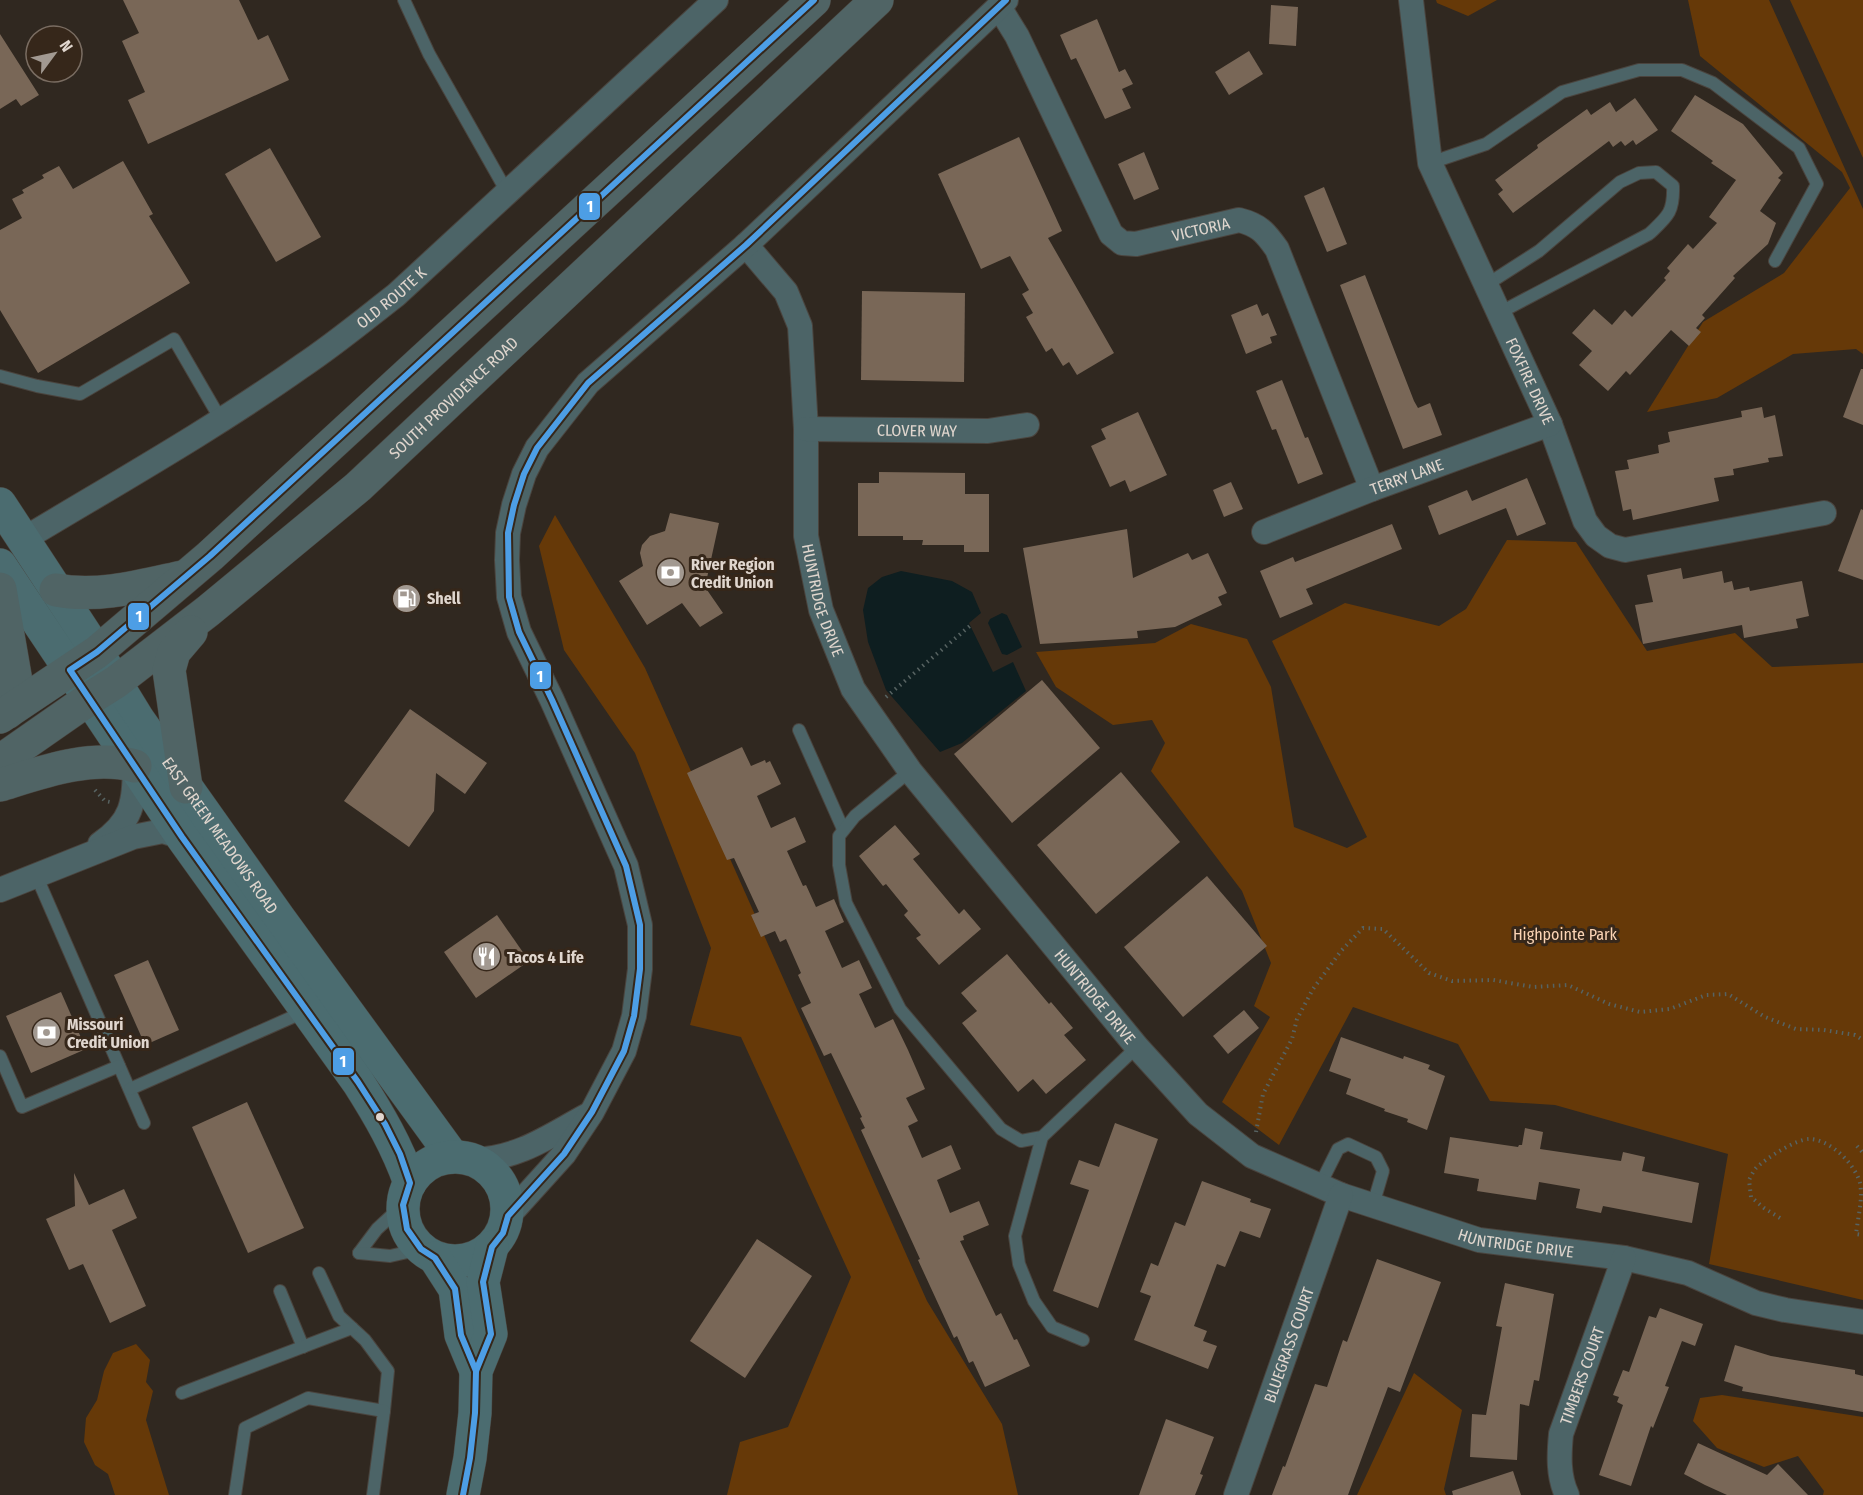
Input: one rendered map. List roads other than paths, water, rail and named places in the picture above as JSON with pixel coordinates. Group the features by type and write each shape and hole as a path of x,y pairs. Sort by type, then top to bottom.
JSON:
{"main road":[{"path":"4,714 97,652 187,576 814,0"},
{"name":"SOUTH PROVIDENCE ROAD","path":"0,761 116,682 208,611 358,487 878,0"},
{"path":"56,590 71,593 120,591 187,576"},
{"path":"0,589 17,687 4,714"},
{"path":"186,787 168,670 174,652 208,611"},
{"path":"0,785 55,769 118,761 135,766"}],"street":[{"name":"OLD ROUTE K","path":"24,539 221,420 304,366 396,295 716,0"},
{"name":"FOXFIRE DRIVE","path":"1411,0 1430,163 1550,424 1585,521 1596,536 1610,546 1625,550 1824,513"},
{"path":"508,1216 564,1154 592,1112 624,1051 634,1016 640,969 640,924 626,866 519,632 509,597 508,533 514,505 528,465 537,448 588,382 746,244 1003,4"},
{"name":"VICTORIA","path":"1003,4 1111,234 1122,243 1136,244 1239,220 1253,224 1266,233 1277,249 1372,489"},
{"name":"HUNTRIDGE DRIVE","path":"746,244 786,292 800,326 806,429 806,537 821,610 853,689 910,771 1137,1047 1198,1114 1252,1156 1331,1190 1479,1240 1624,1258 1688,1273 1756,1303 1785,1310 1863,1322"},
{"name":"TERRY LANE","path":"1264,532 1372,489 1550,424"},
{"name":"CLOVER WAY","path":"806,429 987,431 1027,425"},
{"name":"EAST GREEN MEADOWS ROAD","path":"0,504 138,719 186,787 279,918 464,1158"},
{"name":"EAST GREEN MEADOWS ROAD","path":"0,565 182,837 358,1082 385,1124 400,1154 406,1194"},
{"path":"84,855 112,835 125,822 131,808 135,788 135,766"},
{"path":"0,890 133,837 163,831 182,837"},
{"path":"476,1371 460,1335 455,1290 407,1229 406,1194 421,1169 436,1160 490,1159 518,1153 592,1112"},
{"path":"428,1253 450,1262 465,1261 480,1256 492,1247 503,1233 508,1216 508,1202 504,1188 486,1166 464,1158"},
{"name":"BLUEGRASS COURT","path":"1236,1495 1331,1190"},
{"path":"463,1495 476,1413 476,1371 491,1334 483,1282 492,1247"},
{"name":"TIMBERS COURT","path":"1567,1495 1562,1485 1558,1457 1561,1434 1624,1258"}],"lane":[{"path":"404,0 429,54 507,192"},
{"path":"1430,163 1486,144 1562,92 1639,70 1682,70 1713,83 1799,148 1817,184 1775,261"},
{"path":"1486,285 1539,251 1620,182 1639,173 1656,171 1673,186 1674,202 1666,218 1649,234 1498,313"},
{"path":"0,376 80,394 174,339 221,420"},
{"path":"799,730 843,829"},
{"path":"910,771 855,816 839,836 839,865 846,903 900,1009 1001,1129 1021,1141 1041,1137 1137,1047"},
{"path":"36,875 144,1123"},
{"path":"130,1089 307,1011"},
{"path":"0,1056 22,1107 119,1066"},
{"path":"1041,1137 1015,1236 1018,1264 1034,1302 1052,1327 1083,1340"},
{"path":"1331,1190 1338,1149 1348,1144 1376,1157 1383,1171 1373,1205"},
{"path":"406,1194 359,1253 390,1256 428,1253"},
{"path":"319,1273 339,1316 365,1340 388,1371 373,1495"},
{"path":"280,1292 303,1347"},
{"path":"182,1393 352,1328"},
{"path":"235,1495 245,1428 308,1398 384,1412"}],"place":[{"name":"River Region Credit Union","path":"670,573"},
{"name":"Shell","path":"406,598"},
{"name":"Tacos 4 Life","path":"486,957"},
{"name":"Missouri Credit Union","path":"46,1033"}],"park label":[{"name":"Highpointe Park","path":"1565,934"}]}
